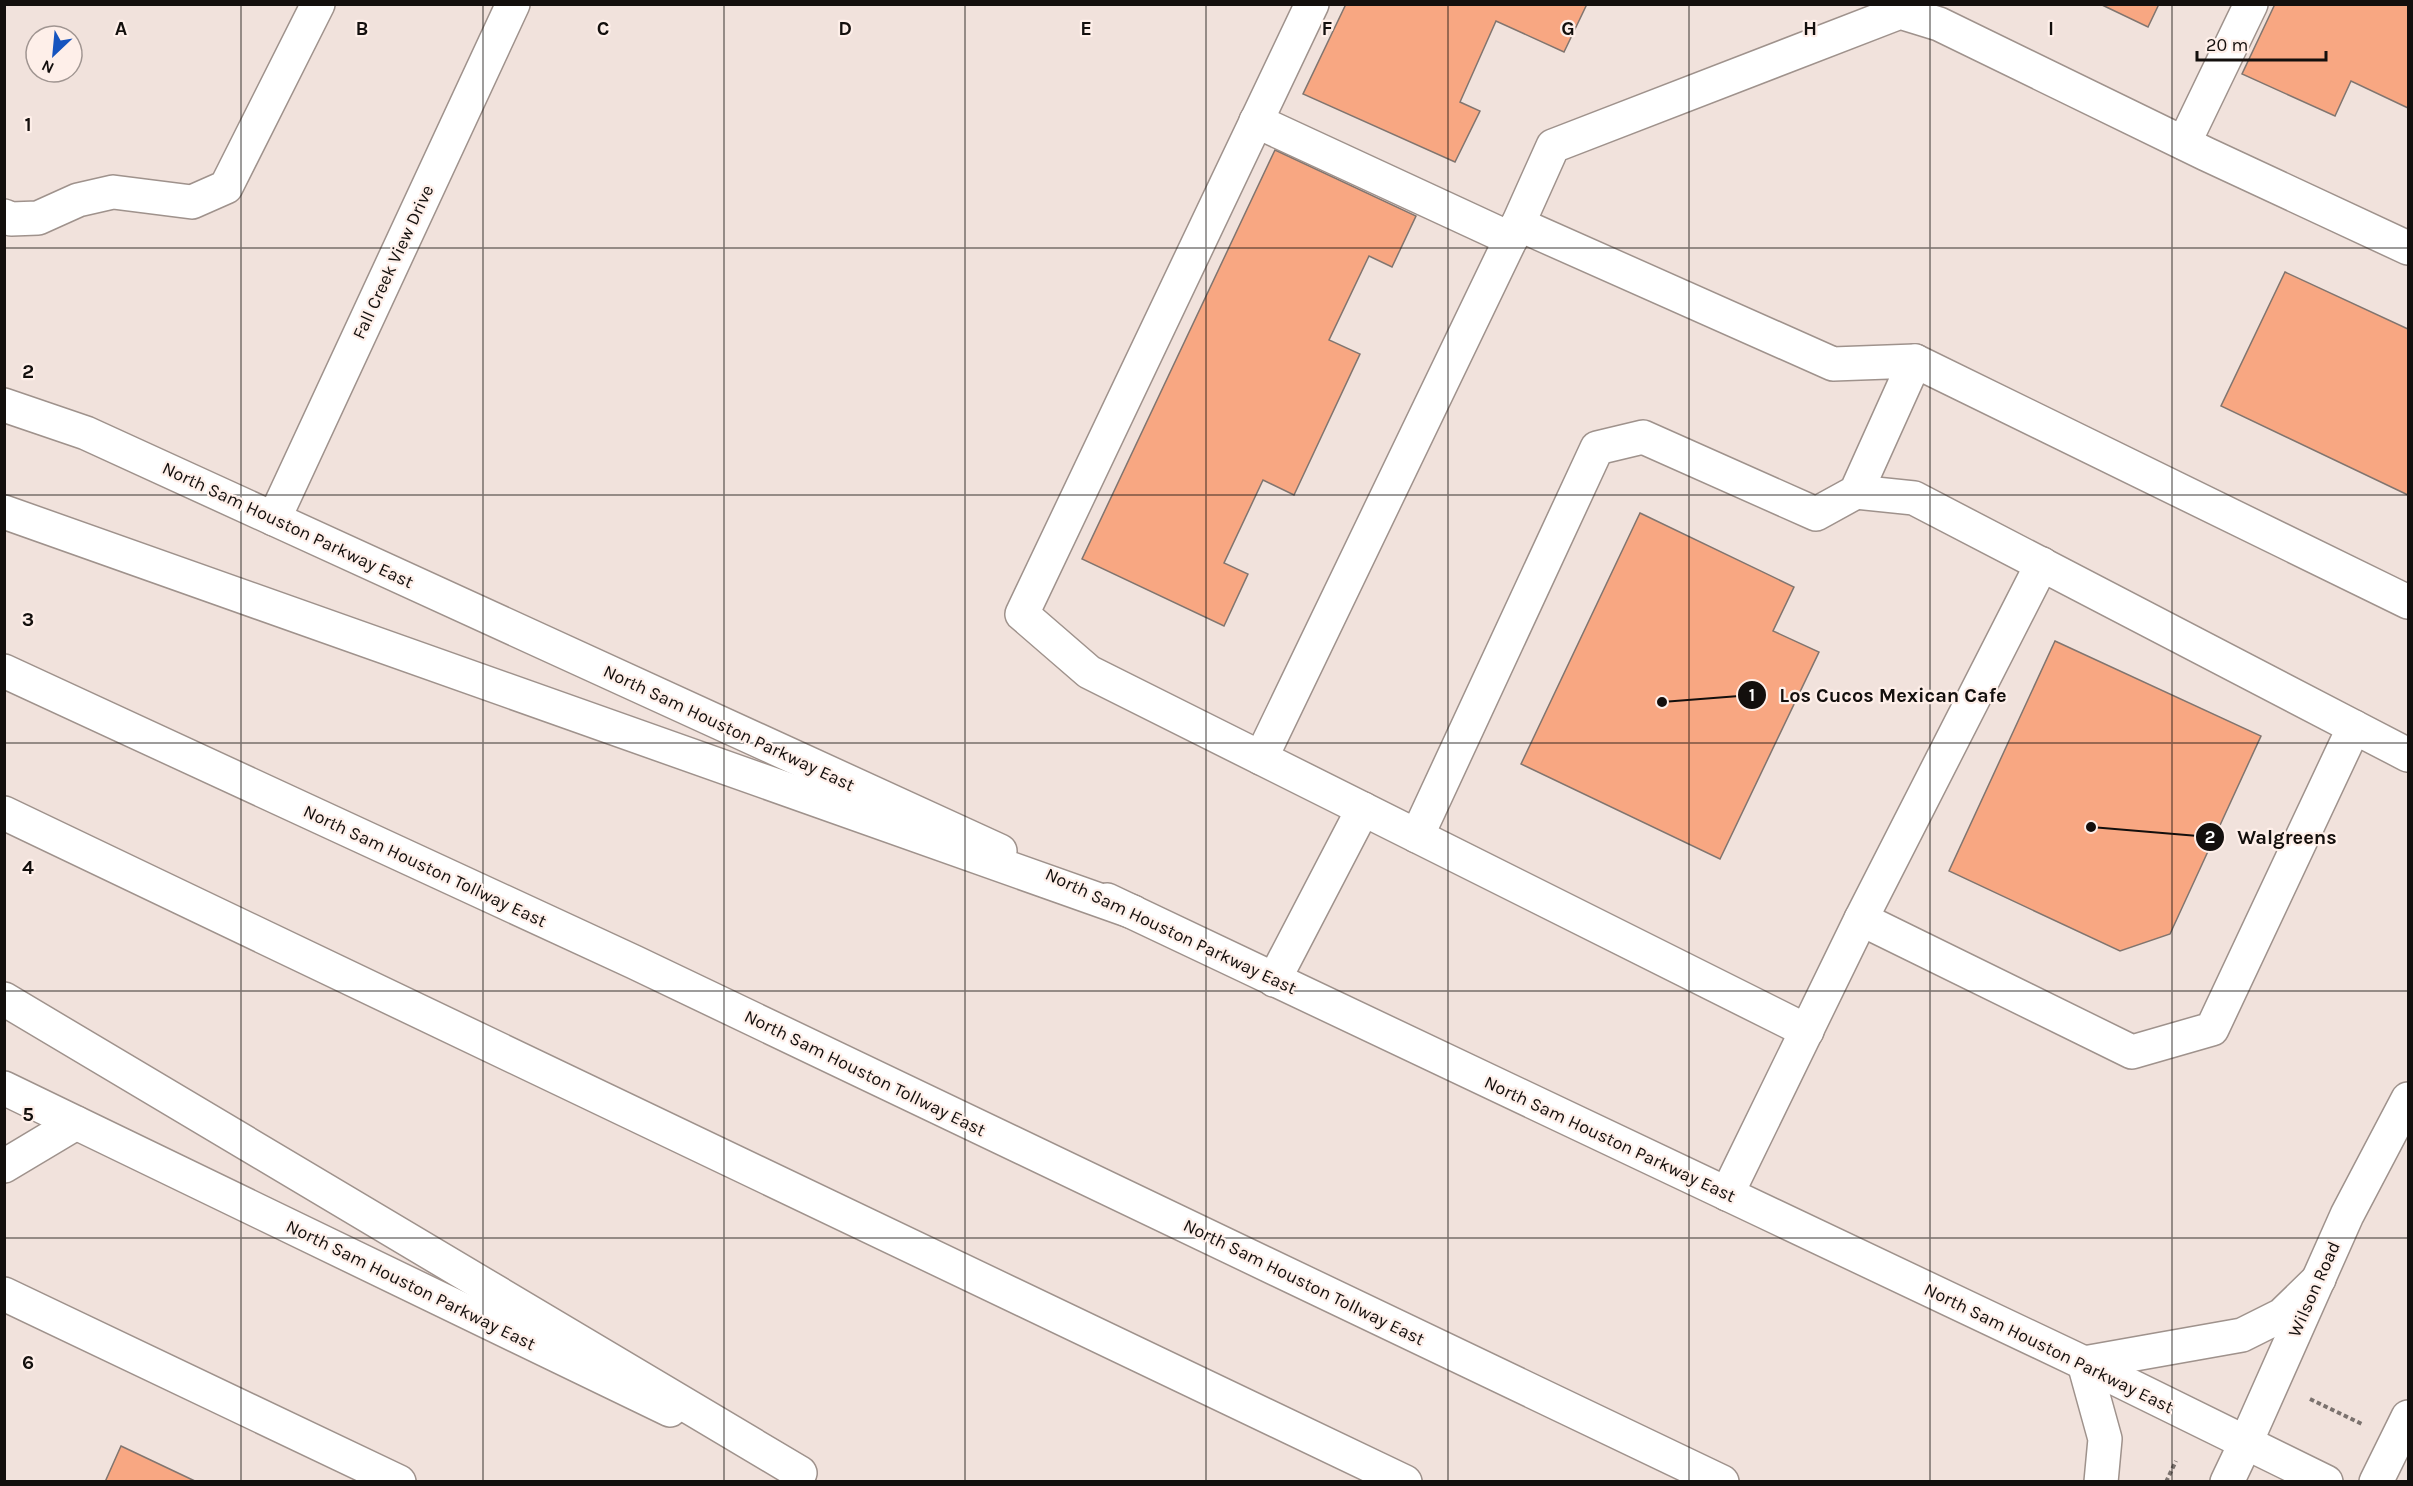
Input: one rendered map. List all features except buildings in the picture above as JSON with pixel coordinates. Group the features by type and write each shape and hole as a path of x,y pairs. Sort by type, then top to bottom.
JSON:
{"main road":[{"path":"4,216 11,219 38,218 78,200 113,192 192,202 226,187 318,4"},
{"name":"Fall Creek View Drive","path":"274,519 513,4"},
{"path":"1312,4 1022,614 1089,672 1807,1030"},
{"path":"2184,143 2251,4"},
{"path":"1261,758 1515,231 1553,146 1900,12 1939,24 2184,143 2409,248"},
{"path":"1256,121 1833,364 1915,361 2409,602"},
{"path":"1856,492 1915,361"},
{"name":"North Sam Houston Parkway East","path":"4,405 86,433 1133,912 2084,1363 2326,1482"},
{"path":"1418,836 1597,448 1643,437 1816,514 1856,492 1914,498 2409,755"},
{"path":"4,512 1133,912"},
{"path":"1727,1194 1861,918 2042,564"},
{"name":"North Sam Houston Tollway East","path":"4,671 634,962 1722,1482"},
{"path":"1861,918 2132,1052 2212,1029 2354,727"},
{"path":"1274,980 1362,809"},
{"path":"4,813 1405,1482"},
{"path":"4,999 809,1477"},
{"name":"North Sam Houston Parkway East","path":"4,1088 809,1477"},
{"name":"Wilson Road","path":"2227,1482 2347,1215 2409,1099"},
{"path":"4,1166 76,1123"},
{"path":"2101,1482 2104,1439 2084,1363 2242,1335 2282,1315 2319,1279"},
{"path":"4,1294 399,1482"},
{"path":"2376,1482 2409,1417"}],"path":[{"path":"2310,1399 2363,1425"},
{"path":"2166,1482 2176,1461"}],"place":[{"name":"Los Cucos Mexican Cafe","path":"1662,702"},
{"name":"Walgreens","path":"2091,827"}]}
